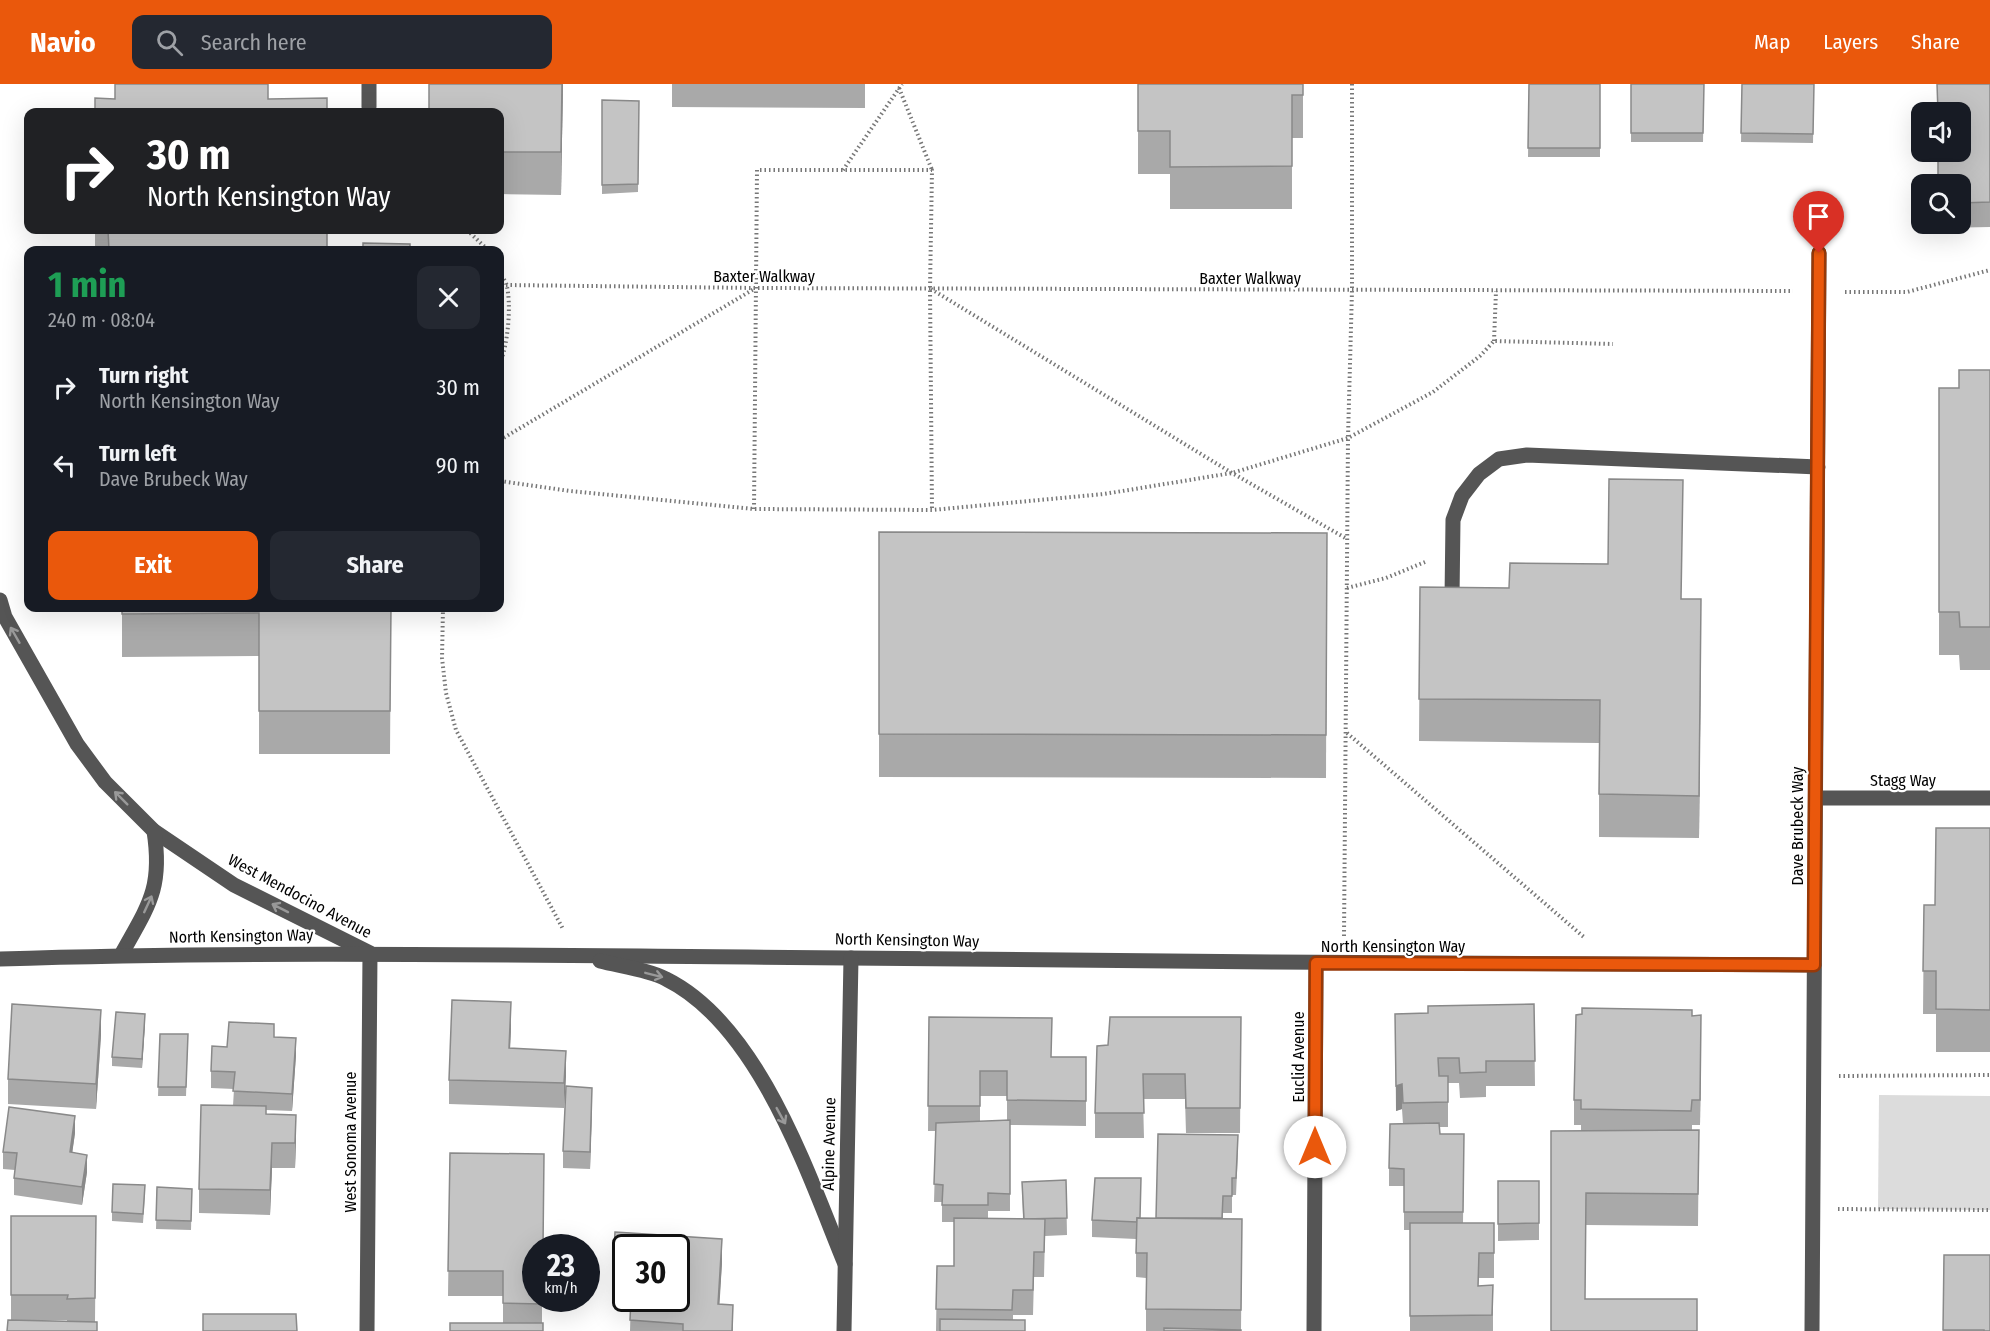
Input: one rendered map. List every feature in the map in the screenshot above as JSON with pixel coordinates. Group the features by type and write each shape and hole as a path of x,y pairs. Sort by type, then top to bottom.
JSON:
{"street":[{"path":"369,84 369,107"},
{"name":"Dave Brubeck Way","path":"1812,1331 1819,253"},
{"path":"1452,598 1453,520 1462,496 1479,474 1499,459 1527,455 1818,467"},
{"name":"West Mendocino Avenue","path":"0,600 5,617 77,744 105,782 154,831 234,885 370,953"},
{"name":"Stagg Way","path":"1816,798 1990,798"},
{"path":"121,956 152,899 158,855 154,831"},
{"name":"North Kensington Way","path":"0,959 370,953 1316,963 1814,965"},
{"name":"West Sonoma Avenue","path":"367,1331 370,953"},
{"path":"577,955 665,978 692,995 723,1023 757,1072 792,1137 845,1264"},
{"name":"Alpine Avenue","path":"844,1331 851,958"},
{"name":"Euclid Avenue","path":"1314,1331 1316,963"}],"path":[{"path":"1343,963 1347,733 1348,438 1352,290 1352,84"},
{"path":"900,86 932,170 930,288 932,510"},
{"path":"843,170 900,86"},
{"path":"754,509 757,170 932,170"},
{"path":"471,234 484,246"},
{"name":"Baxter Walkway","path":"506,285 1906,292 1990,270"},
{"path":"504,280 508,314 504,353"},
{"path":"504,438 755,288"},
{"path":"930,288 1232,473 1347,539"},
{"path":"504,482 570,491 754,509 932,510 1104,494 1232,473 1348,438 1433,392 1480,356 1494,341 1496,291"},
{"path":"1494,341 1613,344"},
{"path":"1347,588 1386,578 1423,563 1453,545"},
{"path":"443,612 442,657 446,693 456,730 577,955"},
{"path":"1347,733 1616,965"},
{"path":"1815,1076 1990,1075"},
{"path":"1813,1209 1990,1210"}],"shaded area":[{"path":"1879,1095 1990,1096 1990,1210 1878,1209"}],"building":[{"path":"115,84 268,84 268,99 327,98 327,108 95,108 95,98 115,99"},
{"path":"429,84 562,84 561,152 504,152 504,108 429,108"},
{"path":"1138,84 1303,84 1303,95 1292,95 1292,166 1170,167 1170,131 1138,131"},
{"path":"1529,84 1600,84 1600,148 1528,148"},
{"path":"1631,84 1704,84 1703,133 1631,133"},
{"path":"1742,84 1814,84 1813,134 1741,133"},
{"path":"1937,84 1990,84 1990,202 1971,203 1971,174 1938,174 1938,162 1971,162 1971,102 1938,102"},
{"path":"602,100 639,101 638,184 602,185"},
{"path":"108,234 327,234 327,246 109,246"},
{"path":"363,243 410,244 410,246 363,246"},
{"path":"1959,370 1990,370 1990,627 1960,627 1959,612 1939,612 1939,388 1959,388"},
{"path":"1609,479 1683,480 1681,599 1701,599 1699,796 1599,794 1600,700 1419,699 1420,587 1509,588 1510,563 1608,564"},
{"path":"879,532 1327,533 1326,735 879,734"},
{"path":"122,612 391,612 390,711 259,711 259,613 122,614"},
{"path":"1936,828 1990,828 1990,1010 1936,1009 1936,971 1923,971 1924,905 1935,905"},
{"path":"452,1000 511,1002 509,1048 566,1051 564,1083 449,1080"},
{"path":"12,1004 101,1010 96,1084 8,1079"},
{"path":"1534,1004 1535,1061 1486,1061 1486,1072 1460,1073 1459,1058 1438,1058 1439,1076 1448,1076 1448,1102 1403,1103 1402,1084 1396,1086 1395,1014 1428,1013 1428,1006"},
{"path":"1582,1008 1692,1010 1692,1016 1701,1015 1700,1100 1692,1100 1691,1111 1581,1109 1581,1100 1574,1100 1576,1015 1582,1014"},
{"path":"116,1012 145,1014 142,1059 112,1057"},
{"path":"929,1017 1052,1018 1051,1057 1086,1057 1086,1101 1007,1100 1007,1071 980,1071 980,1106 928,1106"},
{"path":"1110,1017 1241,1017 1240,1108 1186,1108 1185,1074 1143,1074 1144,1113 1095,1113 1097,1046 1108,1045"},
{"path":"229,1022 274,1024 274,1037 296,1038 292,1094 233,1091 235,1072 211,1071 212,1046 227,1047"},
{"path":"160,1034 188,1034 186,1087 158,1087"},
{"path":"566,1086 592,1088 590,1152 563,1151"},
{"path":"201,1105 266,1106 266,1114 296,1115 295,1143 272,1143 270,1190 199,1189"},
{"path":"9,1107 75,1116 70,1152 87,1155 82,1187 14,1178 17,1153 3,1152"},
{"path":"1010,1120 1010,1194 988,1193 988,1205 942,1205 943,1185 934,1184 936,1123"},
{"path":"1439,1123 1440,1134 1464,1134 1463,1212 1404,1212 1404,1169 1389,1168 1390,1124"},
{"path":"1699,1130 1698,1194 1586,1193 1585,1299 1697,1299 1697,1331 1551,1331 1551,1131"},
{"path":"1158,1134 1238,1135 1236,1178 1232,1178 1232,1196 1223,1196 1222,1218 1156,1218"},
{"path":"450,1153 544,1154 543,1234 522,1234 522,1303 503,1303 503,1271 448,1271"},
{"path":"1095,1178 1141,1178 1140,1218 1137,1218 1137,1222 1092,1220"},
{"path":"1066,1180 1067,1218 1024,1219 1022,1182"},
{"path":"1498,1181 1539,1181 1539,1223 1498,1224"},
{"path":"113,1184 145,1185 143,1214 112,1212"},
{"path":"157,1187 192,1189 191,1221 156,1220"},
{"path":"11,1216 96,1216 95,1298 67,1299 68,1295 11,1295"},
{"path":"954,1218 1045,1219 1044,1252 1034,1252 1033,1290 1013,1290 1012,1310 936,1309 937,1266 954,1266"},
{"path":"1137,1218 1242,1219 1241,1310 1146,1309 1147,1253 1136,1253"},
{"path":"1410,1223 1494,1223 1494,1253 1479,1253 1478,1286 1493,1285 1492,1315 1410,1316"},
{"path":"615,1232 646,1234 615,1234"},
{"path":"690,1237 722,1239 718,1304 733,1305 732,1331 683,1331 683,1324 630,1320 630,1312 690,1312"},
{"path":"1944,1255 1990,1255 1990,1331 1943,1330"},
{"path":"203,1314 296,1314 297,1331 203,1331"},
{"path":"940,1319 1025,1320 1025,1331 940,1331"},
{"path":"8,1320 97,1322 97,1331 7,1331"},
{"path":"450,1323 543,1323 543,1331 450,1331"},
{"path":"1164,1328 1241,1330 1241,1331 1164,1331"}],"route":[{"path":"1315,1147 1316,963 1814,965 1819,253"}]}
